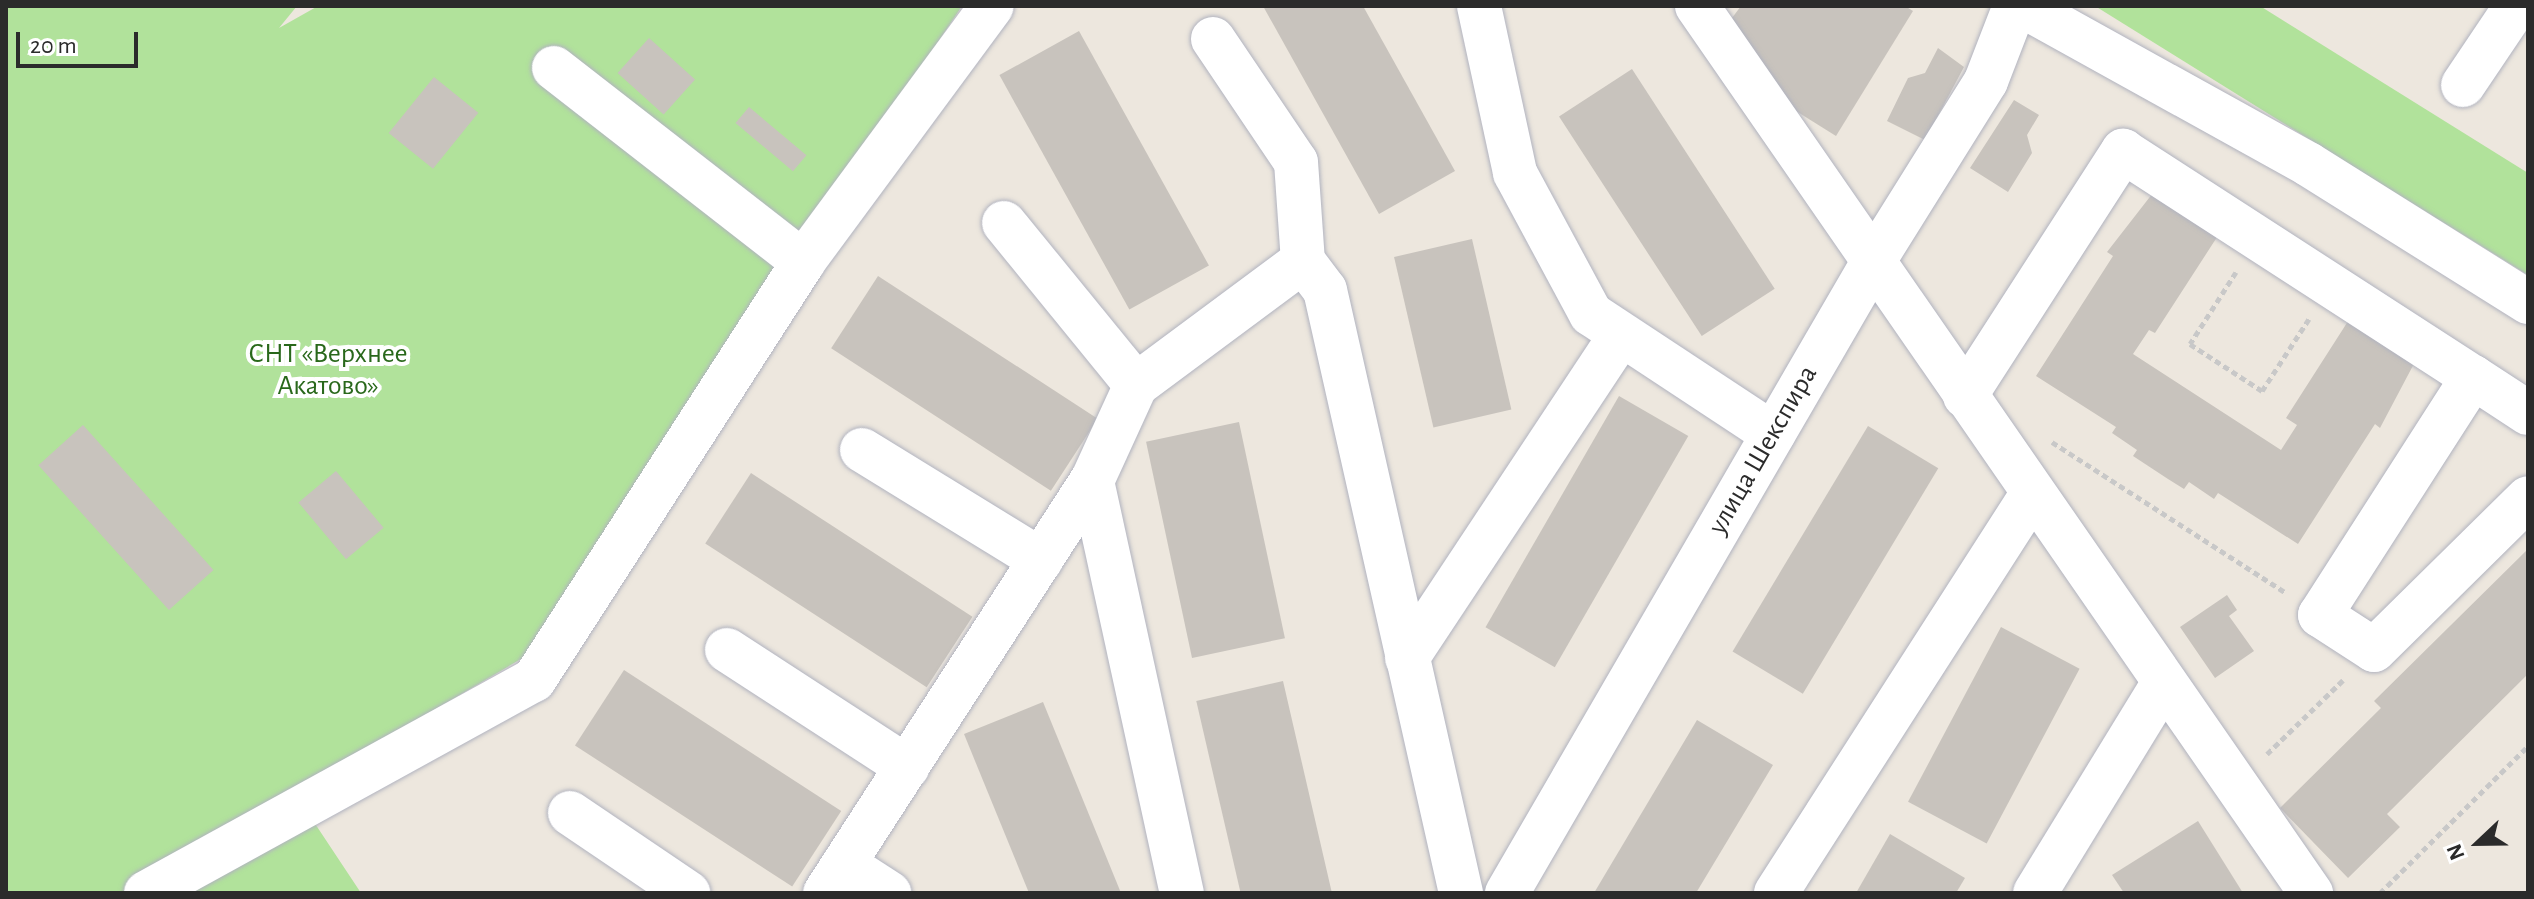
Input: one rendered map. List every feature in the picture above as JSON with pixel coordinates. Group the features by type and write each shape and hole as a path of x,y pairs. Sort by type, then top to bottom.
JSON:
{"street":[{"path":"146,893 534,680 803,262 992,6"},
{"path":"1479,6 1515,173 1591,314 1773,434"},
{"path":"1697,6 2163,684 2311,893"},
{"name":"улица Шекспира","path":"1507,893 1873,262 1986,81 2015,6"},
{"path":"2023,6 2308,164 2528,302"},
{"path":"2463,85 2516,6"},
{"path":"1213,39 1296,162 1303,261 1325,290 1461,893"},
{"path":"554,68 803,262"},
{"path":"1965,396 2123,151 2473,377 2526,406"},
{"path":"1004,223 1136,385"},
{"path":"889,893 835,879 1092,481 1136,385 1303,261"},
{"path":"1407,658 1621,335"},
{"path":"2473,377 2320,615 2374,650 2528,498"},
{"path":"862,450 1041,560"},
{"path":"1092,481 1182,893"},
{"path":"1776,893 2032,494"},
{"path":"727,650 907,767"},
{"path":"2035,893 2163,684"},
{"path":"570,813 688,893"}],"path":[{"path":"2258,238 2190,344 2262,391 2331,285"},
{"path":"2046,438 2320,615"},
{"path":"2235,786 2374,650"},
{"path":"2380,893 2528,746"}],"green space":[{"name":"СНТ «Верхнее Акатово»","path":"6,6 297,6 279,28 318,6 962,6 526,656 294,792 361,893 6,893"},
{"path":"2095,6 2260,6 2528,173 2528,275"}],"building":[{"path":"1263,6 1363,6 1455,171 1379,214"},
{"path":"1741,6 1905,6 1913,11 1836,136 1775,98 1732,18"},
{"path":"1079,31 1209,265 1129,310 999,75"},
{"path":"649,38 695,79 664,114 618,73"},
{"path":"1938,48 1964,67 1925,140 1887,121 1908,78 1925,73"},
{"path":"1632,69 1775,289 1702,336 1559,116"},
{"path":"434,77 478,113 433,169 389,133"},
{"path":"2014,100 2039,115 2027,135 2032,153 2008,192 1970,168"},
{"path":"749,107 806,155 793,171 736,123"},
{"path":"2156,189 2221,231 2155,333 2149,330 2133,354 2281,450 2297,425 2286,418 2352,315 2417,358 2380,428 2375,424 2298,544 2218,493 2214,499 2189,482 2184,489 2168,479 2133,456 2137,450 2112,433 2116,427 2036,376 2113,256 2107,252"},
{"path":"1472,239 1511,410 1433,428 1394,257"},
{"path":"878,276 1098,419 1051,491 831,348"},
{"path":"1619,396 1688,436 1555,667 1486,627"},
{"path":"1239,422 1285,638 1192,658 1146,442"},
{"path":"83,425 213,570 169,610 38,465"},
{"path":"1868,426 1938,468 1803,694 1733,651"},
{"path":"336,471 384,528 346,559 298,502"},
{"path":"751,473 972,617 927,687 705,543"},
{"path":"2528,549 2528,674 2387,814 2400,827 2348,878 2280,808 2381,708 2374,701"},
{"path":"2227,595 2237,610 2229,616 2254,651 2215,678 2180,627"},
{"path":"2001,627 2080,669 1987,844 1908,802"},
{"path":"624,670 841,811 792,887 575,745"},
{"path":"1283,681 1332,892 1241,893 1196,701"},
{"path":"1043,702 1121,893 1029,893 964,734"},
{"path":"1697,720 1773,765 1696,893 1594,893"},
{"path":"2198,821 2243,893 2124,893 2112,875"},
{"path":"1890,834 1965,878 1956,893 1856,893"}]}
